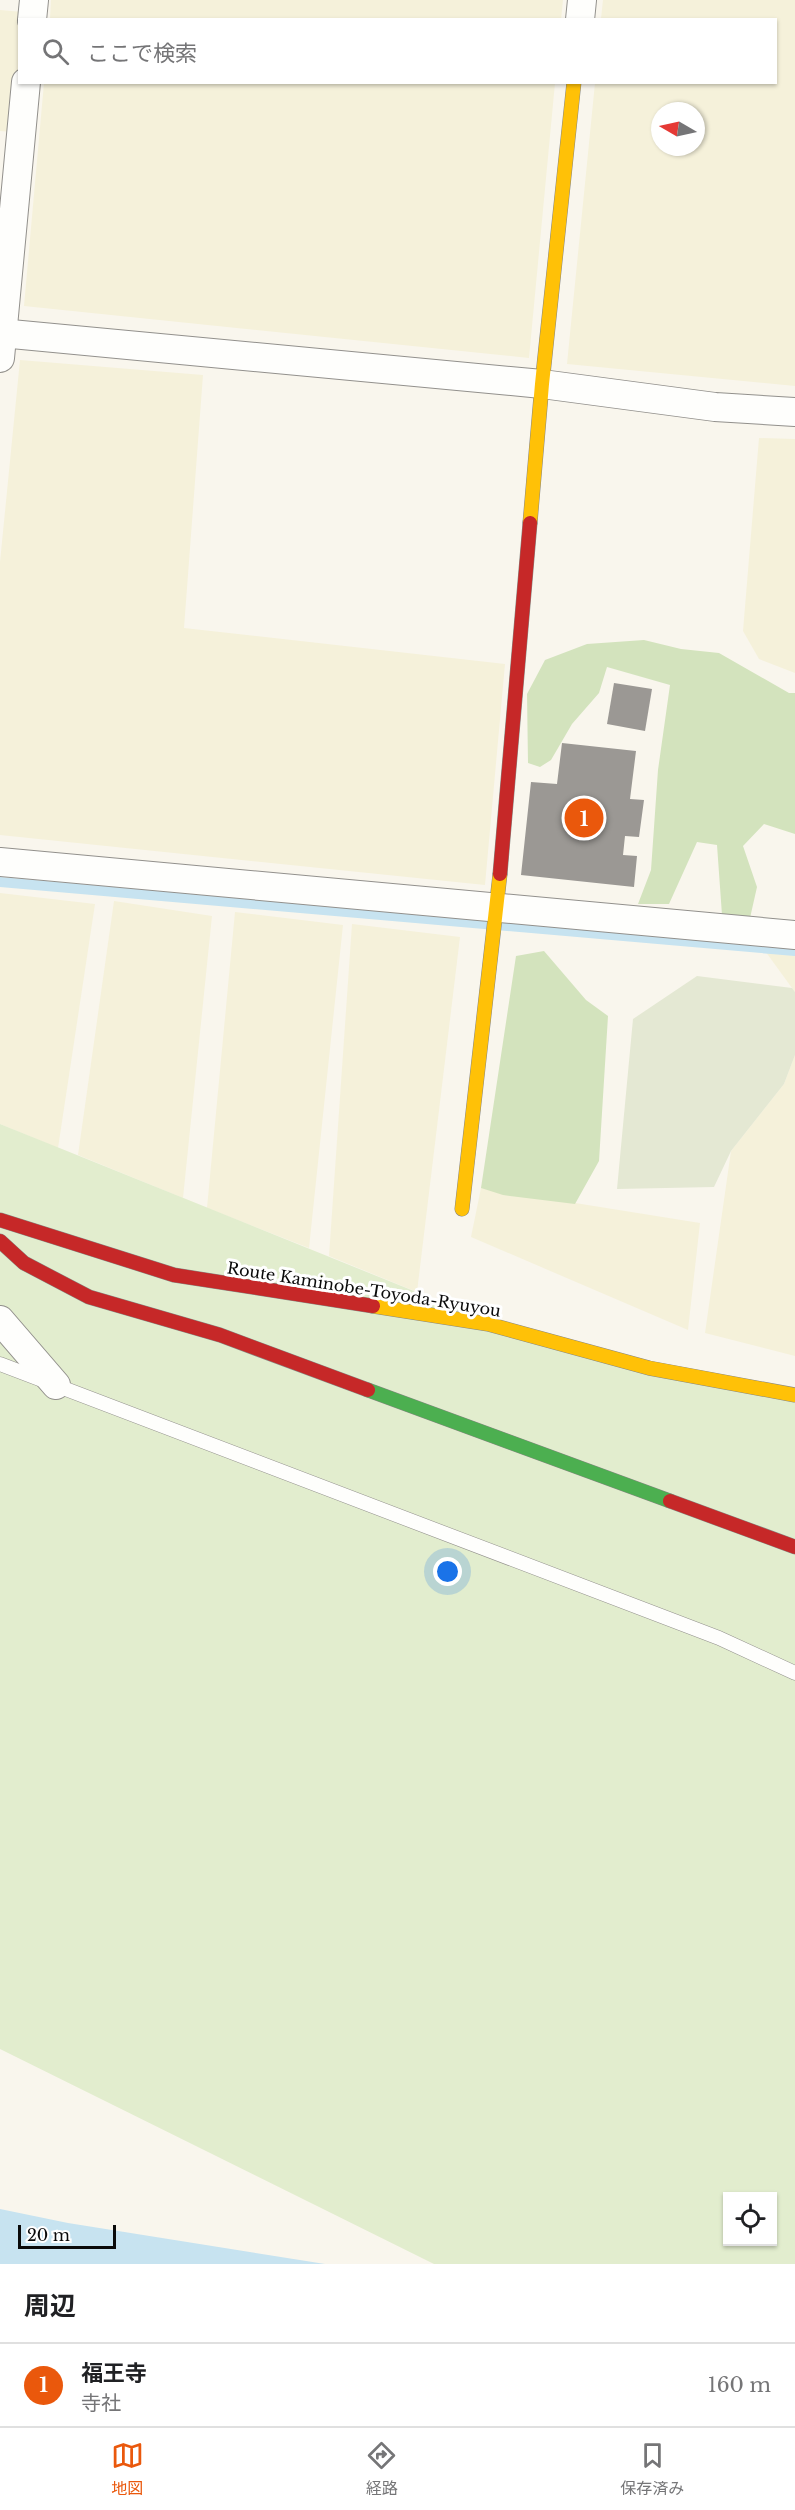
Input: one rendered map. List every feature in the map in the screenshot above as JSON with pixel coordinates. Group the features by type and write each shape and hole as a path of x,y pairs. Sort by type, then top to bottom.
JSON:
{"street":[{"path":"32,18 34,0"},
{"path":"580,18 582,0"},
{"path":"26,84 1,341 542,384 715,407 795,412"},
{"path":"462,1209 497,908 542,384 574,84"},
{"path":"0,862 795,935"},
{"name":"Route Kaminobe-Toyoda-Ryuyou","path":"0,1220 174,1275 488,1324 649,1368 795,1395"},
{"path":"0,1241 24,1263 89,1297 220,1335 795,1547"},
{"path":"0,1320 56,1385"}],"lane":[{"path":"0,1364 719,1638 795,1673"}],"shaded area":[{"path":"51,0 563,0 561,18 50,18"},
{"path":"603,0 795,0 795,386 567,364 595,84 777,84 777,18 601,18"},
{"path":"0,10 23,12 21,18 18,18 18,67 13,132 0,131"},
{"path":"44,84 555,84 529,358 24,306"},
{"path":"20,360 203,375 184,628 505,664 485,885 0,835 0,562"},
{"path":"759,438 795,439 795,673 759,659 743,631"},
{"path":"0,893 95,904 58,1148 0,1124"},
{"path":"114,901 212,916 183,1198 78,1155"},
{"path":"235,912 343,925 309,1248 207,1208"},
{"path":"352,924 460,937 417,1292 329,1256"},
{"path":"760,944 795,948 795,992 792,988"},
{"path":"795,1055 795,1356 705,1333 731,1151 784,1084"},
{"path":"481,1188 700,1223 688,1330 471,1237"}],"green space":[{"path":"644,640 681,649 719,653 789,693 795,693 795,834 764,824 743,846 757,887 750,918 722,915 717,845 697,842 669,904 638,904 651,870 658,770 670,685 607,667 599,693 572,724 551,760 540,767 528,763 527,694 545,660 587,644"},
{"path":"544,951 586,1000 608,1016 599,1161 575,1204 503,1195 481,1188 516,956"},
{"path":"697,976 792,988 795,992 795,1055 784,1084 731,1151 714,1187 617,1189 633,1019"},
{"path":"0,1124 518,1333 795,1401 795,2264 434,2264 0,2049"}],"water":[{"path":"0,2209 68,2223 325,2264 0,2264"}],"building":[{"path":"614,683 652,689 645,731 607,724"},
{"path":"562,743 636,751 630,799 644,800 639,837 625,836 623,855 637,856 634,887 521,875 531,782 557,784"}],"waterway":[{"path":"0,882 795,951"}],"traffic: fast":[{"path":"368,1390 670,1501"}],"traffic: slow":[{"path":"530,523 542,384 574,84"},
{"path":"462,1209 500,874"},
{"path":"373,1306 488,1324 649,1368 795,1395"}],"traffic: jam":[{"path":"500,874 530,523"},
{"path":"0,1220 174,1275 373,1306"},
{"path":"0,1241 24,1263 89,1297 220,1335 368,1390"},
{"path":"670,1501 795,1547"}],"place":[{"name":"福王寺","path":"584,818"}]}
